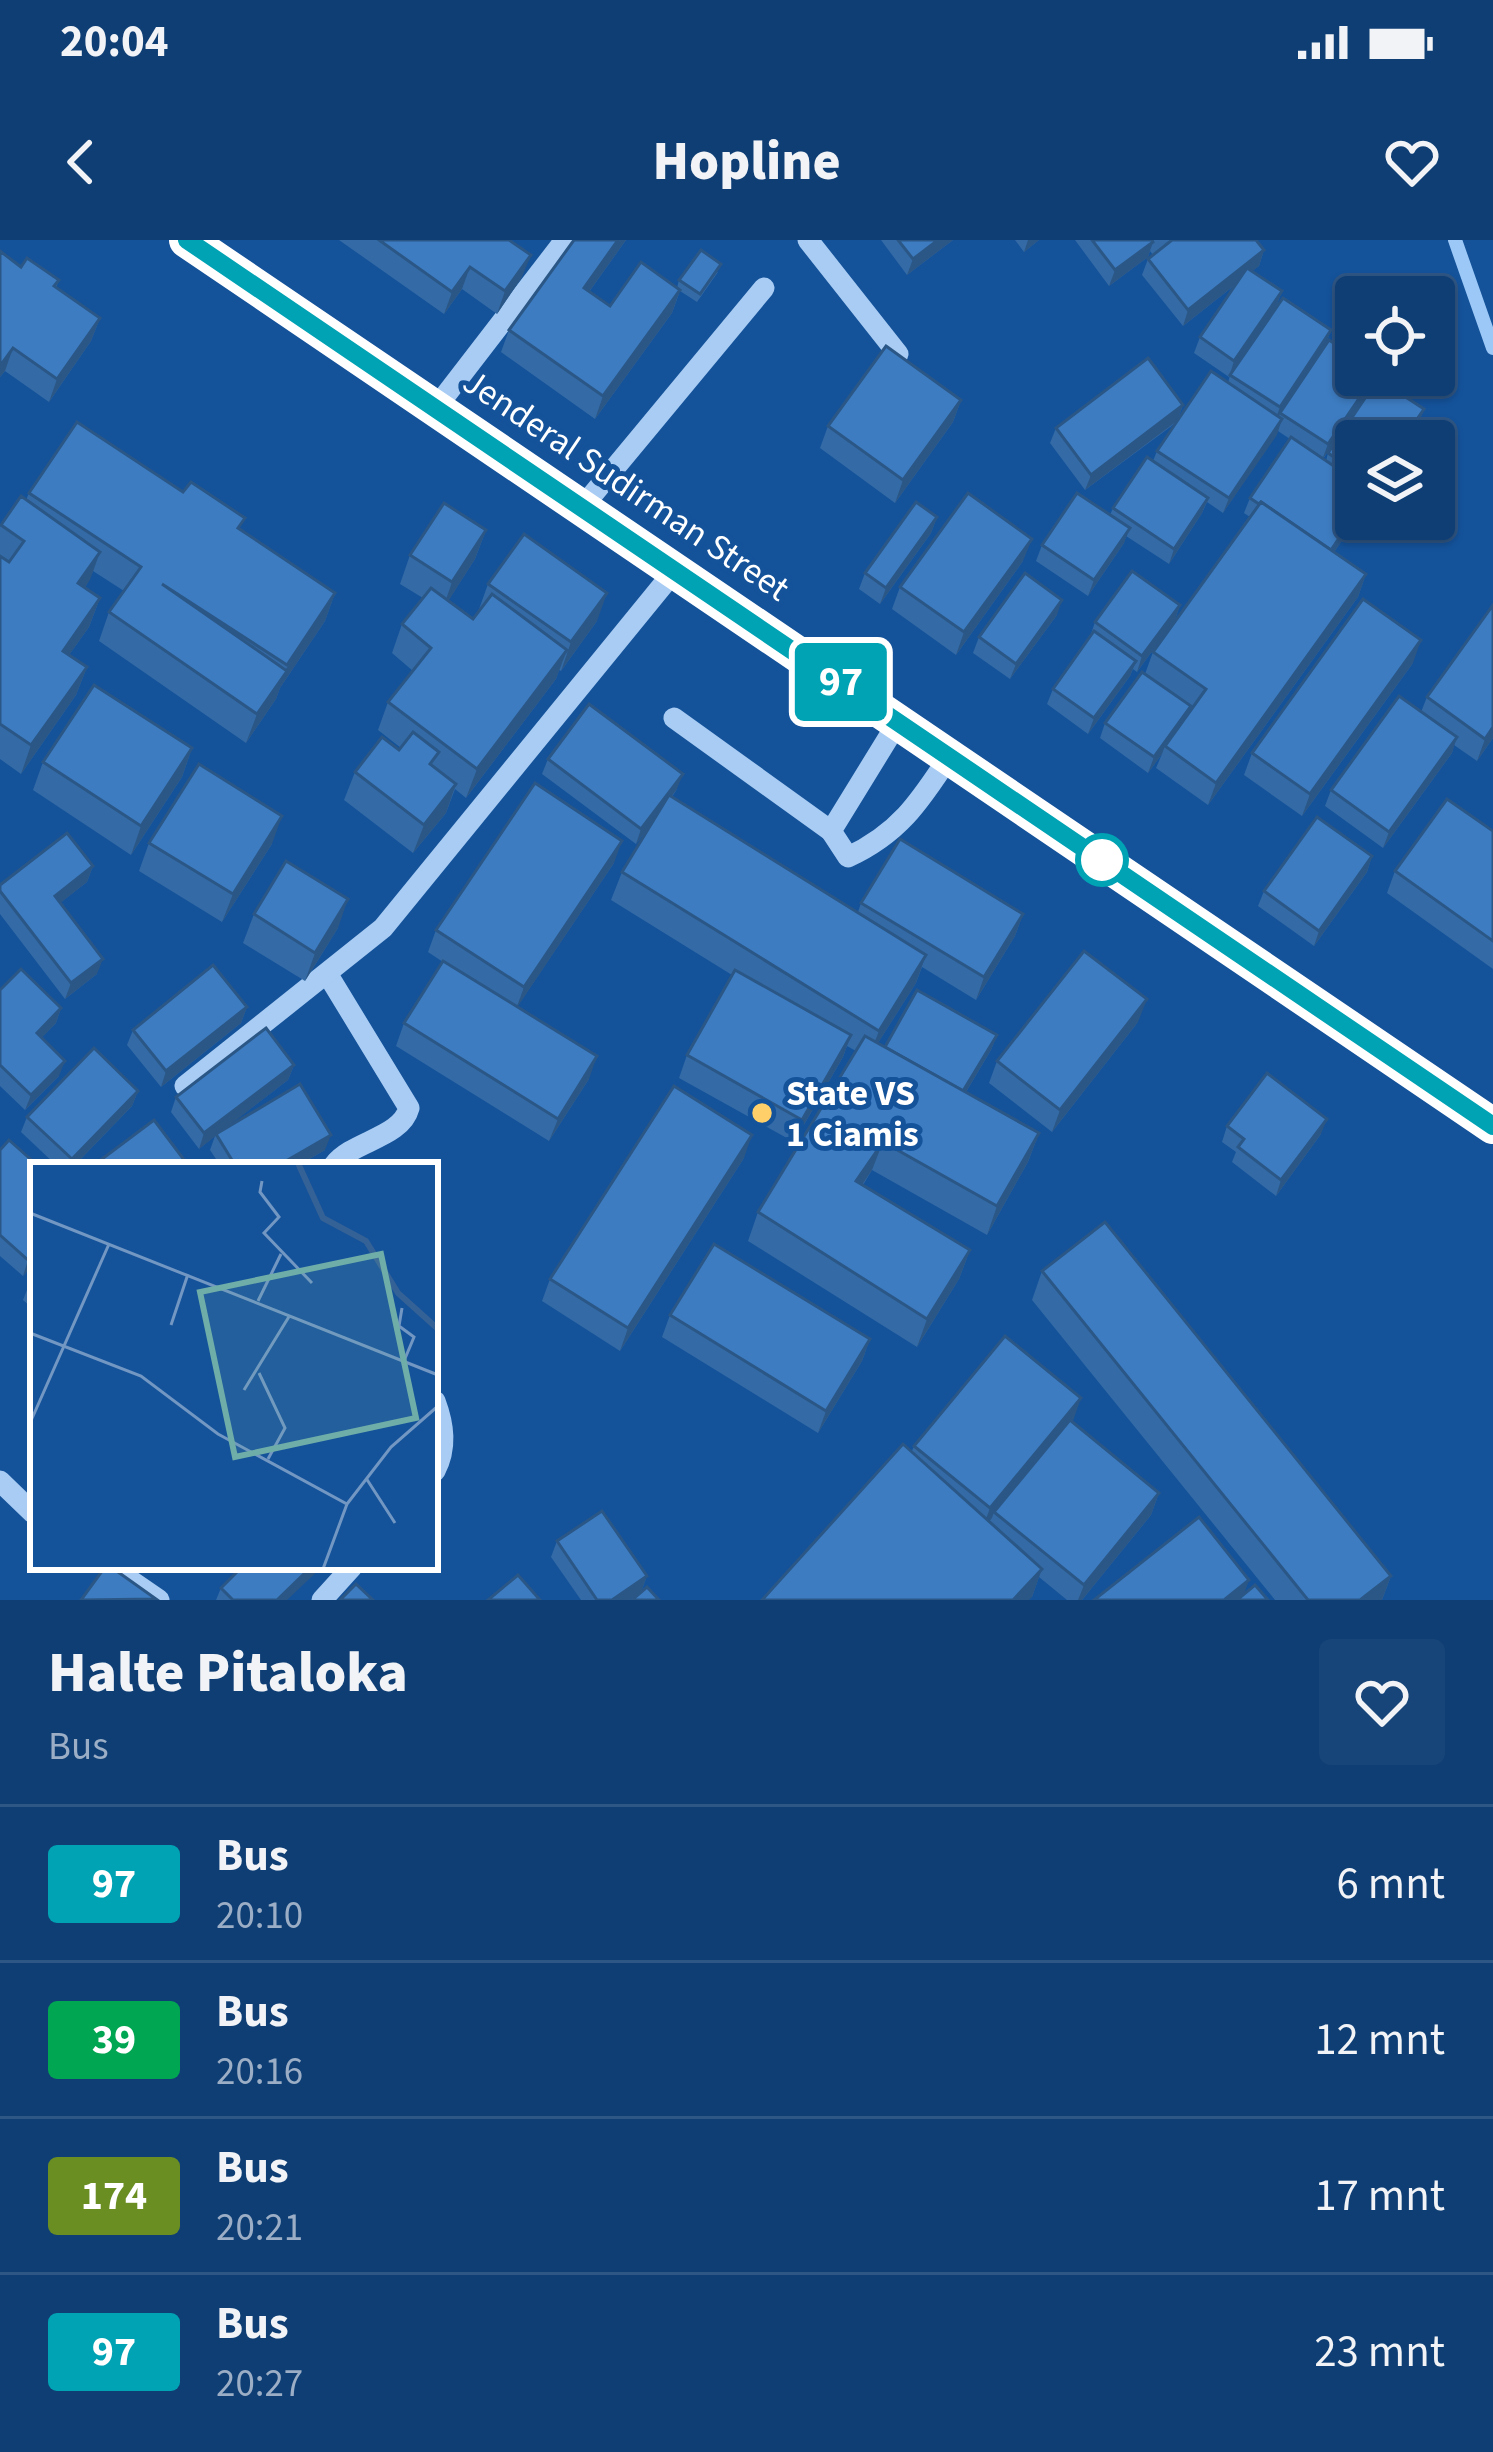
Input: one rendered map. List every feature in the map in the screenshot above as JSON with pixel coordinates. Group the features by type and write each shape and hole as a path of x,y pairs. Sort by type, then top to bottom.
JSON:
{"highway":[{"name":"Jenderal Sudirman Street","path":"187,240 438,405 1493,1126"}],"street":[{"path":"438,405 565,240"},
{"path":"808,240 898,354"},
{"path":"584,505 764,287"},
{"path":"184,1086 383,928 676,569"},
{"path":"674,718 830,831 848,857 887,839 912,813 949,757"},
{"path":"830,831 898,722"},
{"path":"328,976 409,1108 399,1125 344,1153 336,1162"},
{"path":"438,1409 444,1426 438,1465"},
{"path":"0,1480 30,1510"},
{"path":"115,1570 159,1600"},
{"path":"322,1600 349,1570"}],"building":[{"path":"379,240 509,240 531,255 505,291 470,267 452,292"},
{"path":"574,240 618,240 584,288 610,306 641,262 680,290 603,396 509,330"},
{"path":"898,240 938,240 913,259"},
{"path":"1092,240 1152,240 1153,242 1115,270"},
{"path":"1172,240 1256,240 1264,250 1188,310 1148,259"},
{"path":"701,250 721,264 700,294 679,280"},
{"path":"0,251 21,267 27,258 59,280 54,286 100,318 57,379 13,348 0,366"},
{"path":"1247,268 1282,291 1234,361 1200,337"},
{"path":"1283,298 1331,330 1280,407 1230,375"},
{"path":"1329,340 1335,344 1335,396 1361,396 1344,420 1335,420 1335,434 1328,444 1280,413"},
{"path":"886,346 961,400 903,480 828,426"},
{"path":"1148,358 1183,405 1091,475 1056,428"},
{"path":"1211,371 1282,419 1229,498 1157,451"},
{"path":"1367,396 1404,396 1424,409 1416,420 1350,420"},
{"path":"77,422 183,492 191,482 245,518 238,528 335,593 287,665 162,584 287,671 257,714 109,612 141,567 29,493"},
{"path":"1291,437 1335,467 1338,540 1331,550 1250,498"},
{"path":"1147,457 1208,498 1174,549 1113,508"},
{"path":"968,493 1032,539 964,632 900,587"},
{"path":"1077,493 1130,528 1094,580 1042,545"},
{"path":"21,496 100,552 78,583 100,598 63,651 87,667 31,745 0,724 0,556 9,562 24,541 1,525"},
{"path":"916,502 937,517 886,588 865,573"},
{"path":"1261,502 1366,574 1216,783 1165,746 1206,689 1153,652"},
{"path":"444,503 486,530 452,582 410,555"},
{"path":"524,534 607,593 571,642 488,584"},
{"path":"1132,571 1180,605 1142,656 1095,622"},
{"path":"1025,573 1062,600 1016,664 979,637"},
{"path":"431,588 473,619 492,594 567,650 477,769 388,702 431,648 402,624"},
{"path":"1363,599 1421,640 1310,794 1252,753"},
{"path":"1493,605 1493,727 1485,739 1427,697"},
{"path":"1094,631 1136,661 1094,718 1053,689"},
{"path":"1142,672 1191,706 1154,757 1105,723"},
{"path":"94,685 192,748 141,826 43,762"},
{"path":"1399,696 1457,737 1389,832 1331,790"},
{"path":"589,704 683,774 641,829 548,759"},
{"path":"413,732 439,752 430,764 456,784 424,825 355,772 382,737 399,750"},
{"path":"199,764 282,816 233,894 149,843"},
{"path":"535,783 622,841 524,987 436,930"},
{"path":"669,795 926,955 879,1031 622,872"},
{"path":"1447,799 1493,831 1493,941 1395,871"},
{"path":"1317,817 1372,856 1319,931 1264,891"},
{"path":"67,833 93,866 55,896 103,959 71,983 0,891 0,885"},
{"path":"900,839 1023,914 984,977 861,903"},
{"path":"286,861 348,899 315,953 254,914"},
{"path":"1084,951 1147,999 1060,1110 997,1061"},
{"path":"443,961 597,1056 558,1119 404,1023"},
{"path":"213,965 247,1007 166,1071 133,1030"},
{"path":"21,969 61,1008 37,1033 65,1061 31,1095 0,1065 0,990"},
{"path":"735,970 851,1035 802,1120 687,1055"},
{"path":"917,990 997,1035 963,1091 885,1047"},
{"path":"266,1028 294,1065 204,1133 176,1097"},
{"path":"865,1036 1039,1133 997,1206 883,1142 856,1181 970,1250 927,1319 758,1212"},
{"path":"94,1048 138,1091 72,1159 27,1117"},
{"path":"1267,1073 1327,1119 1281,1180 1238,1147 1244,1139 1227,1126"},
{"path":"300,1084 331,1135 284,1162 233,1162 216,1134"},
{"path":"674,1086 752,1135 628,1328 550,1279"},
{"path":"154,1120 186,1162 98,1162"},
{"path":"9,1140 34,1162 30,1162 28,1260 0,1235 0,1150"},
{"path":"1105,1222 1391,1576 1360,1600 1308,1600 1042,1271"},
{"path":"714,1244 870,1339 826,1411 670,1315"},
{"path":"1005,1336 1081,1398 990,1508 914,1446"},
{"path":"1070,1420 1159,1493 1084,1585 994,1512"},
{"path":"903,1444 1042,1569 1013,1600 762,1600"},
{"path":"602,1511 647,1576 612,1600 597,1600 557,1541"},
{"path":"1199,1517 1249,1580 1224,1600 1094,1600"},
{"path":"103,1570 115,1570 156,1599 81,1600"},
{"path":"239,1570 308,1570 277,1600 233,1600 221,1588"},
{"path":"518,1575 540,1600 488,1600"},
{"path":"356,1584 373,1600 340,1600"},
{"path":"1255,1585 1268,1600 1237,1600"},
{"path":"647,1587 659,1600 632,1600"}],"waterway":[{"path":"1455,240 1493,348"}],"bus line":[{"name":"97","path":"187,240 438,405 1493,1126"}],"place":[{"name":"State VS 1 Ciamis","path":"762,1113"}]}
